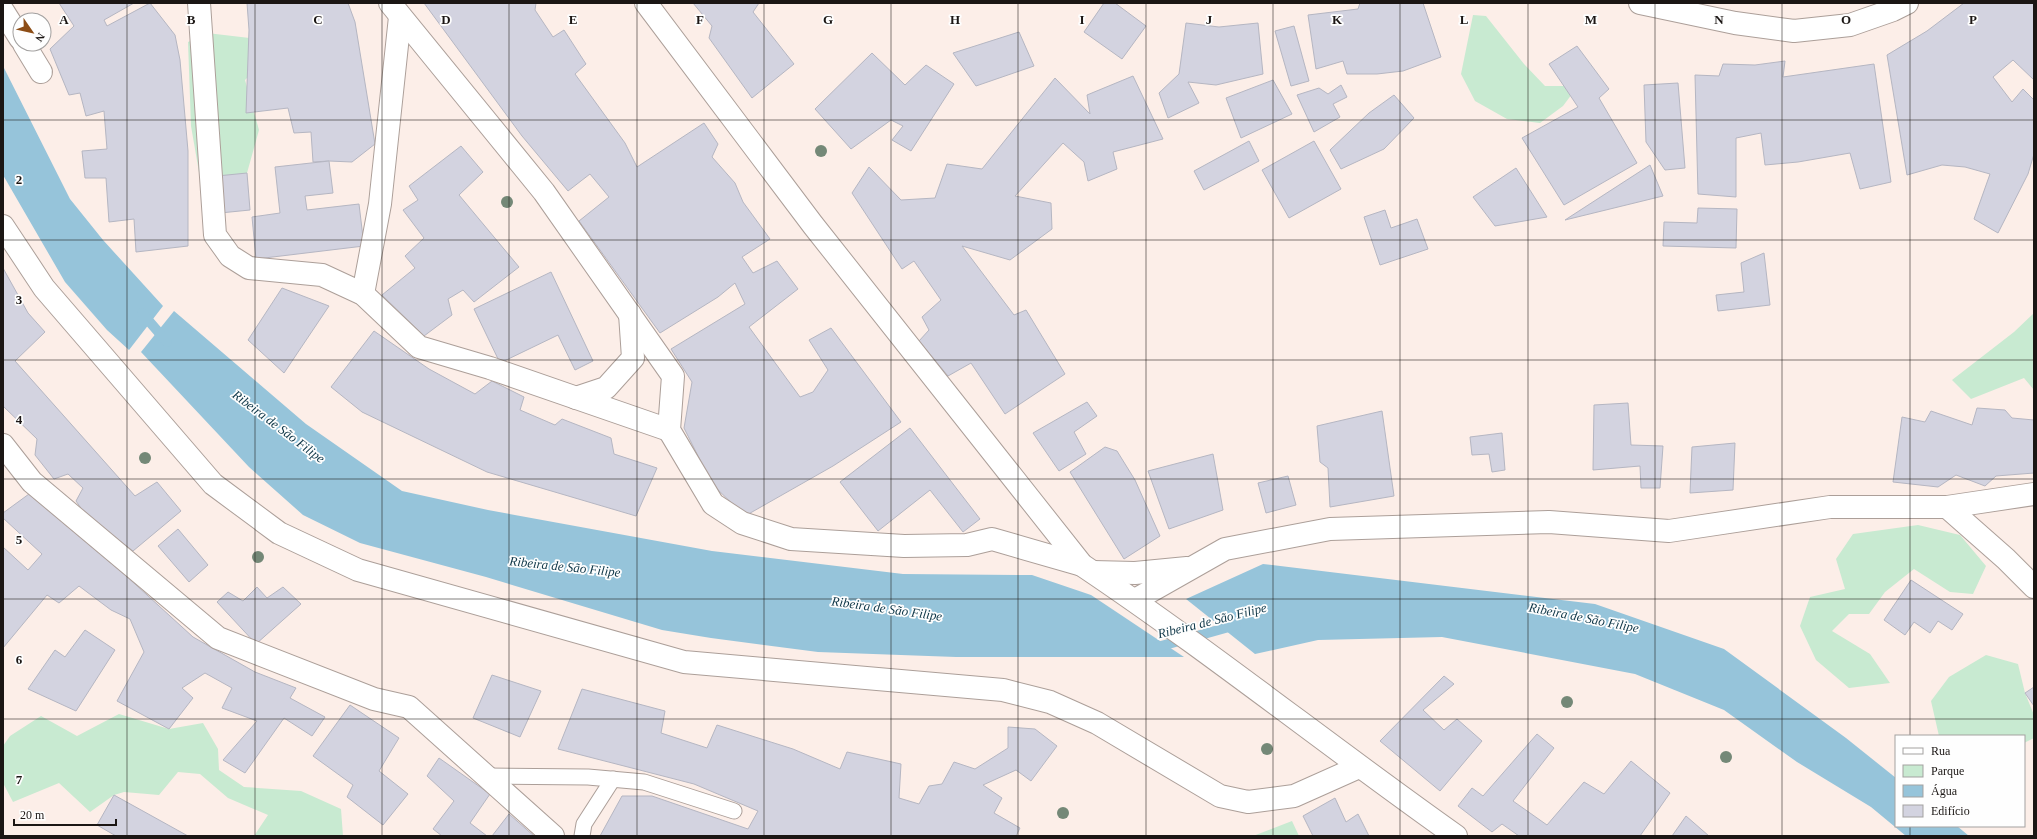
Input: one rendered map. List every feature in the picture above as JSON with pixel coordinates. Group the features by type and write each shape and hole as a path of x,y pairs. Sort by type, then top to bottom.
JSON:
{"street":[{"path":"198,3 215,235 230,256 249,268 322,275 363,294 419,347 490,368 669,430"},
{"path":"646,3 813,226 1087,568 1135,600 1239,676 1359,767 1456,836"},
{"path":"1640,3 1735,23 1794,31 1850,25 1893,10 1907,3"},
{"path":"363,294 380,204 395,10"},
{"path":"395,10 544,192 673,376 669,430 713,504 742,523 791,539 904,546 967,546 992,539 1087,568 1135,573 1194,567"},
{"path":"3,11 12,25"},
{"path":"29,52 41,72"},
{"path":"3,226 44,288 213,484 279,533 358,570 684,662 1003,690 1050,702 1097,723 1220,796 1248,802 1294,796 1359,767"},
{"path":"576,398 606,388 632,358 630,314"},
{"path":"3,445 32,482 218,638 374,699 410,707 553,836"},
{"path":"1135,600 1225,549 1330,529 1549,522 1669,531 1830,507 1947,507 2034,494"},
{"path":"1947,507 2006,559 2034,587"}],"lane":[{"path":"487,776 588,777 644,782 734,811"},
{"path":"582,836 584,824 613,779"}],"green space":[{"path":"1473,15 1486,16 1524,64 1545,86 1578,86 1563,106 1540,123 1507,119 1475,101 1461,74"},
{"path":"207,33 259,39 264,61 245,80 259,130 247,173 224,182 200,178 191,126 188,42"},
{"path":"2034,313 2034,390 2024,378 1971,399 1952,380 2014,332"},
{"path":"1918,525 1960,535 1986,566 1973,594 1950,592 1914,569 1885,592 1869,614 1849,614 1832,631 1870,654 1890,683 1849,688 1816,660 1800,626 1810,597 1845,589 1836,559 1853,534"},
{"path":"1986,655 2018,664 2025,693 2034,715 2034,738 2025,742 2025,735 1939,735 1931,701 1949,677"},
{"path":"119,714 169,729 203,723 218,749 219,770 244,787 301,791 341,809 343,836 254,836 268,815 228,798 200,774 178,772 159,795 124,792 114,795 90,812 59,783 13,802 3,783 3,746 10,736 41,716 77,736"},
{"path":"1292,821 1299,836 1253,836"}],"water":[{"path":"3,66 70,199 103,240 163,306 129,350 107,330 65,282 3,175"},
{"path":"174,311 306,424 402,491 488,510 712,551 903,574 1032,575 1091,595 1184,657 956,657 818,652 711,638 662,630 486,577 360,543 303,515 249,467 141,352"},
{"path":"1263,564 1595,604 1724,649 1846,738 1895,777 1895,827 1871,807 1797,762 1724,710 1635,674 1442,637 1318,640 1255,654 1186,599"},
{"path":"1895,827 1958,827 1969,836 1906,836"}],"building":[{"path":"59,3 134,3 104,20 107,26 150,3 175,35 180,60 188,151 188,246 136,252 134,219 109,222 106,178 85,178 82,151 107,149 104,111 86,116 80,93 69,95 51,52 52,47 74,26"},
{"path":"247,3 348,3 355,22 375,144 352,162 313,162 311,132 294,133 288,108 246,113 249,30"},
{"path":"424,3 536,3 535,10 553,37 564,30 586,64 575,74 625,143 637,167 704,123 718,144 712,157 735,183 743,202 770,239 742,257 753,273 777,261 798,289 749,327 800,397 813,392 828,370 809,340 831,328 901,422 833,466 745,516 712,484 684,428 692,382 671,349 745,304 735,283 718,297 660,333 579,221 609,197 590,174 568,191 522,136"},
{"path":"693,3 759,3 753,12 794,64 752,98 709,38 712,26"},
{"path":"1104,3 1115,3 1146,26 1122,59 1084,32"},
{"path":"1360,3 1423,3 1441,57 1403,71 1377,74 1347,74 1343,61 1316,69 1308,15 1358,9"},
{"path":"1964,3 2034,3 2034,80 2013,60 1993,77 2012,102 2023,89 2034,100 2034,154 2028,174 1998,233 1974,219 1990,174 1965,167 1942,165 1907,175 1887,55 1927,31"},
{"path":"1186,23 1219,27 1258,23 1263,74 1216,85 1188,82 1199,103 1168,118 1159,93 1179,74"},
{"path":"1294,26 1309,81 1291,86 1275,31"},
{"path":"1019,32 1034,66 976,86 953,53"},
{"path":"1577,46 1609,89 1599,98 1637,163 1564,205 1522,138 1578,107 1549,64"},
{"path":"872,53 905,85 926,65 954,84 911,151 892,140 903,126 891,120 851,149 815,109"},
{"path":"1785,61 1783,77 1874,64 1891,182 1860,189 1850,153 1798,162 1765,165 1761,133 1736,138 1736,197 1698,194 1695,75 1719,76 1723,64 1755,65"},
{"path":"1133,76 1163,139 1113,152 1117,169 1088,181 1084,162 1063,143 1015,196 1051,203 1052,229 1010,260 962,246 1014,315 1026,310 1065,374 1005,414 971,363 948,376 919,341 929,330 922,317 941,300 914,261 902,269 852,193 869,167 901,200 935,198 947,164 982,169 1055,78 1090,114 1087,95"},
{"path":"1273,80 1292,114 1241,138 1226,98"},
{"path":"1678,83 1685,168 1665,170 1646,142 1644,85"},
{"path":"1341,85 1347,97 1333,104 1340,117 1314,132 1297,95 1319,88 1328,94"},
{"path":"1394,95 1414,118 1384,149 1341,169 1330,150 1369,113"},
{"path":"1249,141 1259,161 1204,190 1194,171"},
{"path":"1314,141 1341,189 1289,218 1262,170"},
{"path":"461,146 483,172 459,195 519,267 474,302 463,290 448,299 452,315 424,336 382,295 415,268 405,256 424,238 403,210 418,200 409,186"},
{"path":"329,161 333,193 305,196 307,210 359,204 364,246 256,259 252,217 280,213 275,167"},
{"path":"1650,165 1663,196 1565,220"},
{"path":"1516,168 1547,217 1495,226 1473,197"},
{"path":"247,173 250,210 220,213 217,176"},
{"path":"1698,208 1737,209 1736,248 1663,246 1664,222 1697,223"},
{"path":"1385,210 1391,228 1417,219 1428,249 1380,265 1364,217"},
{"path":"1764,253 1770,305 1718,311 1716,295 1744,292 1741,263"},
{"path":"3,268 28,313 45,332 15,361 135,496 157,482 181,511 133,551 85,514 76,501 83,488 68,474 54,479 35,455 37,439 3,406"},
{"path":"551,272 593,361 575,370 558,335 500,363 474,309"},
{"path":"282,288 329,306 284,373 248,340"},
{"path":"374,331 429,369 475,394 492,381 524,397 520,410 555,425 562,419 611,438 614,454 657,468 636,516 487,472 362,412 331,387"},
{"path":"1087,402 1097,416 1074,432 1086,454 1059,471 1033,433"},
{"path":"1628,403 1631,445 1663,446 1660,488 1641,488 1640,466 1593,470 1594,405"},
{"path":"1977,408 2005,410 2012,418 2034,420 2034,473 1996,476 1985,486 1956,475 1938,487 1893,482 1902,417 1925,422 1931,411 1972,425"},
{"path":"1382,411 1394,496 1330,507 1328,468 1320,462 1317,426"},
{"path":"910,428 980,519 963,532 930,490 878,531 840,482"},
{"path":"1502,433 1505,470 1492,472 1489,454 1472,455 1470,437"},
{"path":"1735,443 1733,490 1690,493 1692,447"},
{"path":"1105,447 1117,451 1135,480 1160,536 1124,559 1070,472"},
{"path":"1213,454 1223,510 1169,529 1148,471"},
{"path":"1288,476 1296,505 1266,513 1258,483"},
{"path":"29,494 124,574 193,637 255,672 296,688 290,698 325,717 312,736 284,718 245,773 223,760 257,721 222,708 232,688 205,673 182,688 193,698 169,729 117,701 144,652 130,619 111,610 79,586 59,603 47,595 3,648 3,547 28,570 42,554 3,518 3,513"},
{"path":"178,529 208,565 189,582 158,546"},
{"path":"1911,580 1963,614 1952,630 1938,621 1930,633 1914,622 1905,635 1884,620"},
{"path":"257,587 267,598 283,587 301,604 256,644 217,602 228,592 243,601"},
{"path":"85,630 115,650 76,711 28,689 55,650 65,657"},
{"path":"492,675 541,691 520,737 473,718"},
{"path":"1444,676 1454,684 1423,710 1444,730 1457,719 1482,741 1440,791 1380,741"},
{"path":"2034,687 2034,706 2025,693"},
{"path":"582,689 665,711 661,733 707,748 717,725 793,749 840,769 847,752 901,764 899,798 919,804 929,786 942,784 954,762 975,769 1008,748 1008,727 1035,729 1057,746 1031,781 1016,770 983,785 1002,798 994,813 1020,828 1016,836 600,836 622,796 652,796 748,829 758,811 694,784 558,749"},
{"path":"350,705 399,738 379,771 408,794 383,825 347,797 353,785 313,756"},
{"path":"1537,734 1554,748 1513,801 1547,825 1584,782 1604,794 1631,761 1670,793 1640,836 1519,836 1502,824 1492,832 1458,806 1472,788 1483,796"},
{"path":"439,758 490,794 470,823 487,836 442,836 433,829 454,801 427,776"},
{"path":"114,795 188,836 116,836 97,825"},
{"path":"1335,798 1346,822 1358,814 1369,836 1313,836 1303,816"},
{"path":"509,814 534,836 492,836"},
{"path":"1686,816 1709,836 1672,836"}],"waterway":[{"name":"Ribeira de São Filipe","path":"142,313 167,342"},
{"name":"Ribeira de São Filipe","path":"1154,648 1236,625"}]}
